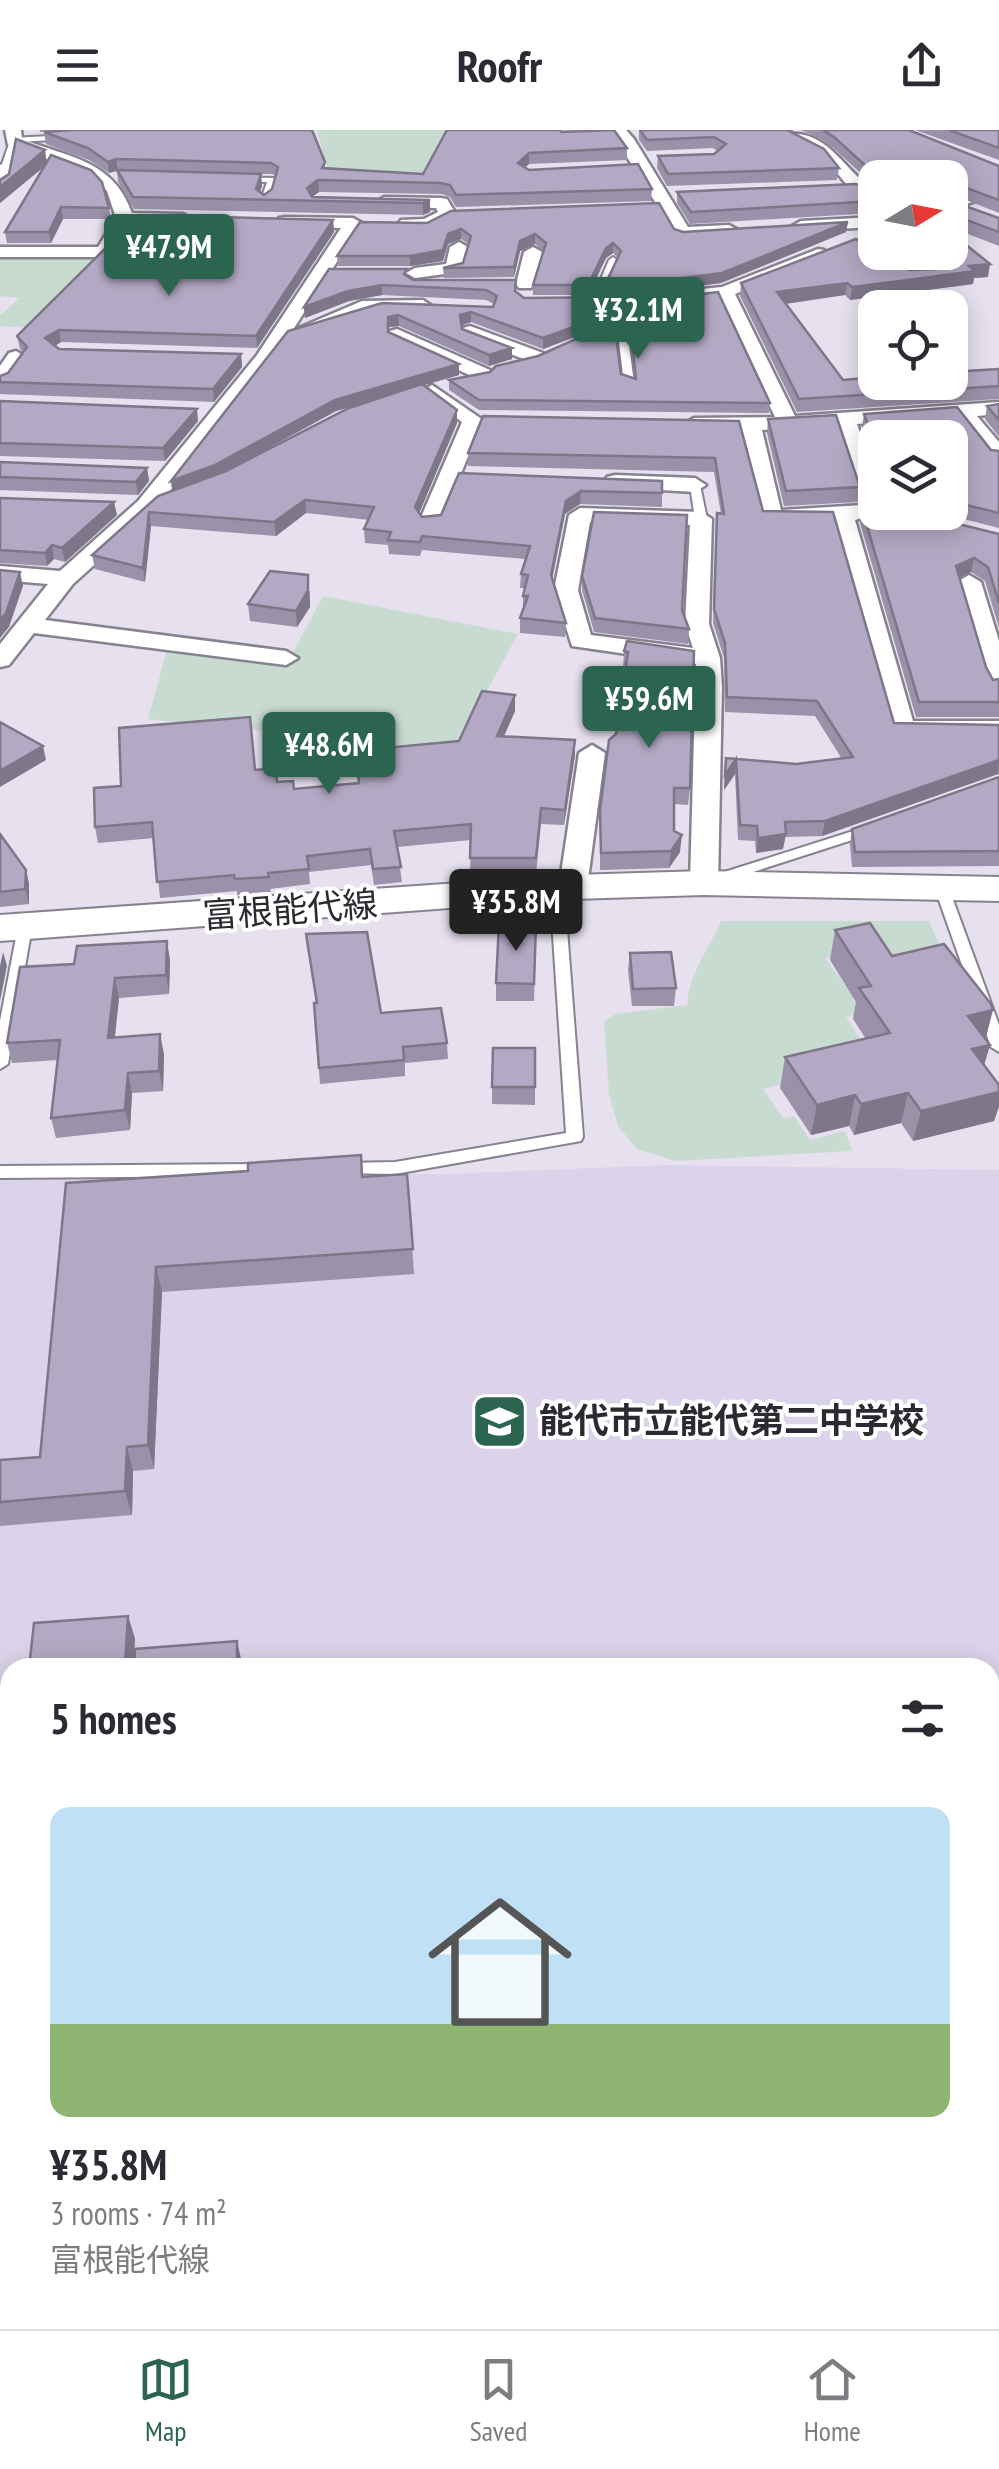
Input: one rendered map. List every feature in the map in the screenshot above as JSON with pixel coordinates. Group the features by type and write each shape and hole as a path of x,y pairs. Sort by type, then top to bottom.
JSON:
{"main road":[{"name":"富根能代線","path":"12,927 565,888 704,883 999,888"}],"street":[{"path":"618,130 649,162 657,203 686,239 741,230"},
{"path":"789,134 833,130"},
{"path":"789,134 830,156 856,187"},
{"path":"0,252 103,252 125,218 120,187 78,164 13,137"},
{"path":"626,168 649,162"},
{"path":"0,187 3,168"},
{"path":"837,188 856,187"},
{"path":"968,198 999,189"},
{"path":"657,203 681,194"},
{"path":"0,660 65,579 157,505 161,471 279,334 362,224 264,221 268,200"},
{"path":"362,202 398,202 389,224 427,224 457,213"},
{"path":"968,211 983,216"},
{"path":"125,218 204,220"},
{"path":"779,227 858,223"},
{"path":"632,301 725,292 858,240"},
{"path":"409,277 454,268 458,247"},
{"path":"518,288 533,252"},
{"path":"725,292 788,422"},
{"path":"279,334 296,332 372,305 451,308"},
{"path":"470,332 545,353"},
{"path":"396,335 483,374"},
{"path":"0,380 16,357"},
{"path":"430,522 459,476 482,420 431,390"},
{"path":"671,424 750,425 999,408"},
{"path":"963,412 999,456"},
{"path":"845,419 858,458"},
{"path":"750,425 772,517 858,512"},
{"path":"600,482 695,485"},
{"path":"109,505 157,505"},
{"path":"843,515 902,729 999,729"},
{"path":"704,883 708,658 697,624 701,519 580,516 566,590 581,641 608,648 708,658"},
{"path":"0,573 65,579"},
{"path":"969,582 999,681"},
{"path":"28,625 286,658"},
{"path":"565,888 592,752"}],"lane":[{"path":"3,168 13,137 85,136"},
{"path":"233,179 272,180 268,200"},
{"path":"594,300 613,260"},
{"path":"409,277 432,284"},
{"path":"576,300 609,300"},
{"path":"590,336 621,320 632,301"},
{"path":"621,320 629,384"},
{"path":"514,364 545,353"},
{"path":"695,485 701,519"},
{"path":"704,883 882,825"},
{"path":"316,1169 395,1168 575,1137 565,888"},
{"path":"942,889 999,1047"},
{"path":"0,1064 12,927"},
{"path":"0,1172 296,1169"}],"shaded area":[{"name":"能代市立能代第二中学校","path":"667,1165 999,1170 999,1658 0,1658 0,1174 446,1174"}],"green space":[{"path":"317,130 609,130 515,156 529,187 329,176"},
{"path":"98,256 56,295 93,299 66,330 0,326 0,316 19,298 0,296 0,257"},
{"path":"323,596 518,634 450,758 347,739 148,719 168,646 288,662"},
{"path":"721,921 929,921 950,971 867,950 825,958 865,1012 846,1017 874,1061 763,1089 783,1118 794,1116 810,1140 845,1131 852,1151 675,1161 637,1149 618,1126 609,1094 604,1022 616,1014 687,1005 696,971"}],"building":[{"path":"312,130 325,162 322,168 423,174 447,130 614,130 627,148 529,153 518,163 529,170 638,164 652,189 456,195 450,185 441,183 318,180 307,188 312,197 430,200 423,203 133,197 117,170 261,174 256,189 264,195 272,189 278,167 271,163 116,159 108,162 88,148 44,132"},
{"path":"640,130 787,130 824,149 839,168 668,174 658,156 714,154 726,144 714,137 647,140"},
{"path":"823,130 909,130 999,166 999,200 968,189 968,160 859,160"},
{"path":"949,130 999,130 999,148"},
{"path":"16,139 45,150 0,187 0,180 9,174"},
{"path":"51,155 91,170 102,182 109,208 61,207 49,232 5,232"},
{"path":"855,184 858,202 691,212 677,192"},
{"path":"659,203 674,229 683,232 848,222 722,273 635,284 605,285 621,251 613,243 606,248 588,285 533,285 546,243 535,234 520,241 514,267 443,268 463,263 471,236 461,229 448,234 443,250 410,256 337,256 360,222 427,223 451,211"},
{"path":"968,207 999,218 999,232 968,221"},
{"path":"139,215 333,220 256,336 59,330 45,338 59,349 241,354 213,389 0,382 0,376 8,373 27,347 17,336"},
{"path":"856,239 858,270 968,270 968,246 990,264 969,266 975,271 900,281 777,292 843,380 858,379 858,395 799,399 741,283"},
{"path":"329,269 407,269 404,274 413,280 516,280 515,291 524,298 621,297 576,326 543,338 471,312 460,315 462,329 512,348 489,355 398,315 388,317 388,332 459,364 335,400 215,465 171,481 288,331 382,303 493,307 497,296 486,290 382,285 348,291 304,307"},
{"path":"718,292 770,403 479,400 449,380 538,356 614,322 621,374 636,379 629,311 640,301"},
{"path":"999,369 999,386 968,388 968,371"},
{"path":"422,384 457,410 415,507 422,517 441,515 459,473 662,481 662,493 581,491 566,501 551,575 566,623 520,618 528,596 523,596 528,575 521,574 530,546 422,536 420,542 388,540 391,532 364,529 374,507 305,500 274,522 149,512 143,568 92,555 158,496 226,471 349,408"},
{"path":"0,401 197,409 163,448 0,443"},
{"path":"999,404 999,420 987,406"},
{"path":"957,407 967,420 866,420 864,414"},
{"path":"836,415 858,487 786,491 768,419"},
{"path":"483,416 739,421 763,511 833,512 894,723 999,725 999,760 825,821 785,822 786,834 758,838 757,826 740,825 736,759 725,775 726,758 796,764 853,757 817,701 727,697 725,643 714,609 717,513 724,514 715,458 468,453"},
{"path":"968,421 991,450 999,451 999,513 968,505"},
{"path":"0,462 147,468 136,482 0,477"},
{"path":"0,498 114,502 62,548 52,545 45,553 0,550"},
{"path":"594,512 687,515 682,610 689,629 595,618 582,576"},
{"path":"968,526 999,534 999,603 988,567 974,558 956,566 986,667 993,680 999,679 999,702 919,702 868,530 968,530"},
{"path":"0,570 20,572 0,620"},
{"path":"270,571 308,575 308,590 296,611 248,604"},
{"path":"627,641 694,651 690,788 674,788 674,831 682,835 671,851 601,853 600,810 609,740 616,734"},
{"path":"482,691 515,695 497,736 575,740 565,810 541,808 536,858 470,858 471,824 394,831 401,867 373,869 370,849 307,856 309,869 268,873 269,877 235,879 234,875 157,882 152,822 95,827 94,788 121,786 119,728 250,717 255,770 276,768 277,782 293,781 294,789 359,783 357,766 387,764 384,748 459,741"},
{"path":"0,722 43,746 0,771"},
{"path":"999,777 999,851 855,852 852,829"},
{"path":"0,834 26,870 25,889 0,892"},
{"path":"499,923 536,924 534,984 496,983"},
{"path":"870,923 892,956 944,944 991,1004 993,1010 968,1016 990,1045 972,1049 999,1085 999,1092 921,1111 908,1093 861,1104 855,1095 817,1105 785,1057 890,1033 859,988 871,986 835,930"},
{"path":"367,932 381,1013 441,1008 447,1043 403,1047 404,1060 319,1068 317,1003 306,934"},
{"path":"167,941 166,975 115,978 108,1038 160,1034 159,1071 128,1073 125,1110 51,1118 60,1040 7,1043 20,967 74,964 77,946"},
{"path":"671,952 676,988 633,989 630,953"},
{"path":"493,1048 535,1048 535,1087 492,1087"},
{"path":"361,1155 362,1177 407,1174 413,1249 156,1267 148,1445 127,1447 125,1491 0,1502 0,1460 40,1457 66,1183 248,1171 248,1163"},
{"path":"128,1616 125,1658 30,1658 34,1623"},
{"path":"237,1641 237,1658 135,1658 135,1649"}],"place":[{"name":"能代市立能代第二中学校","path":"500,1421"}]}
